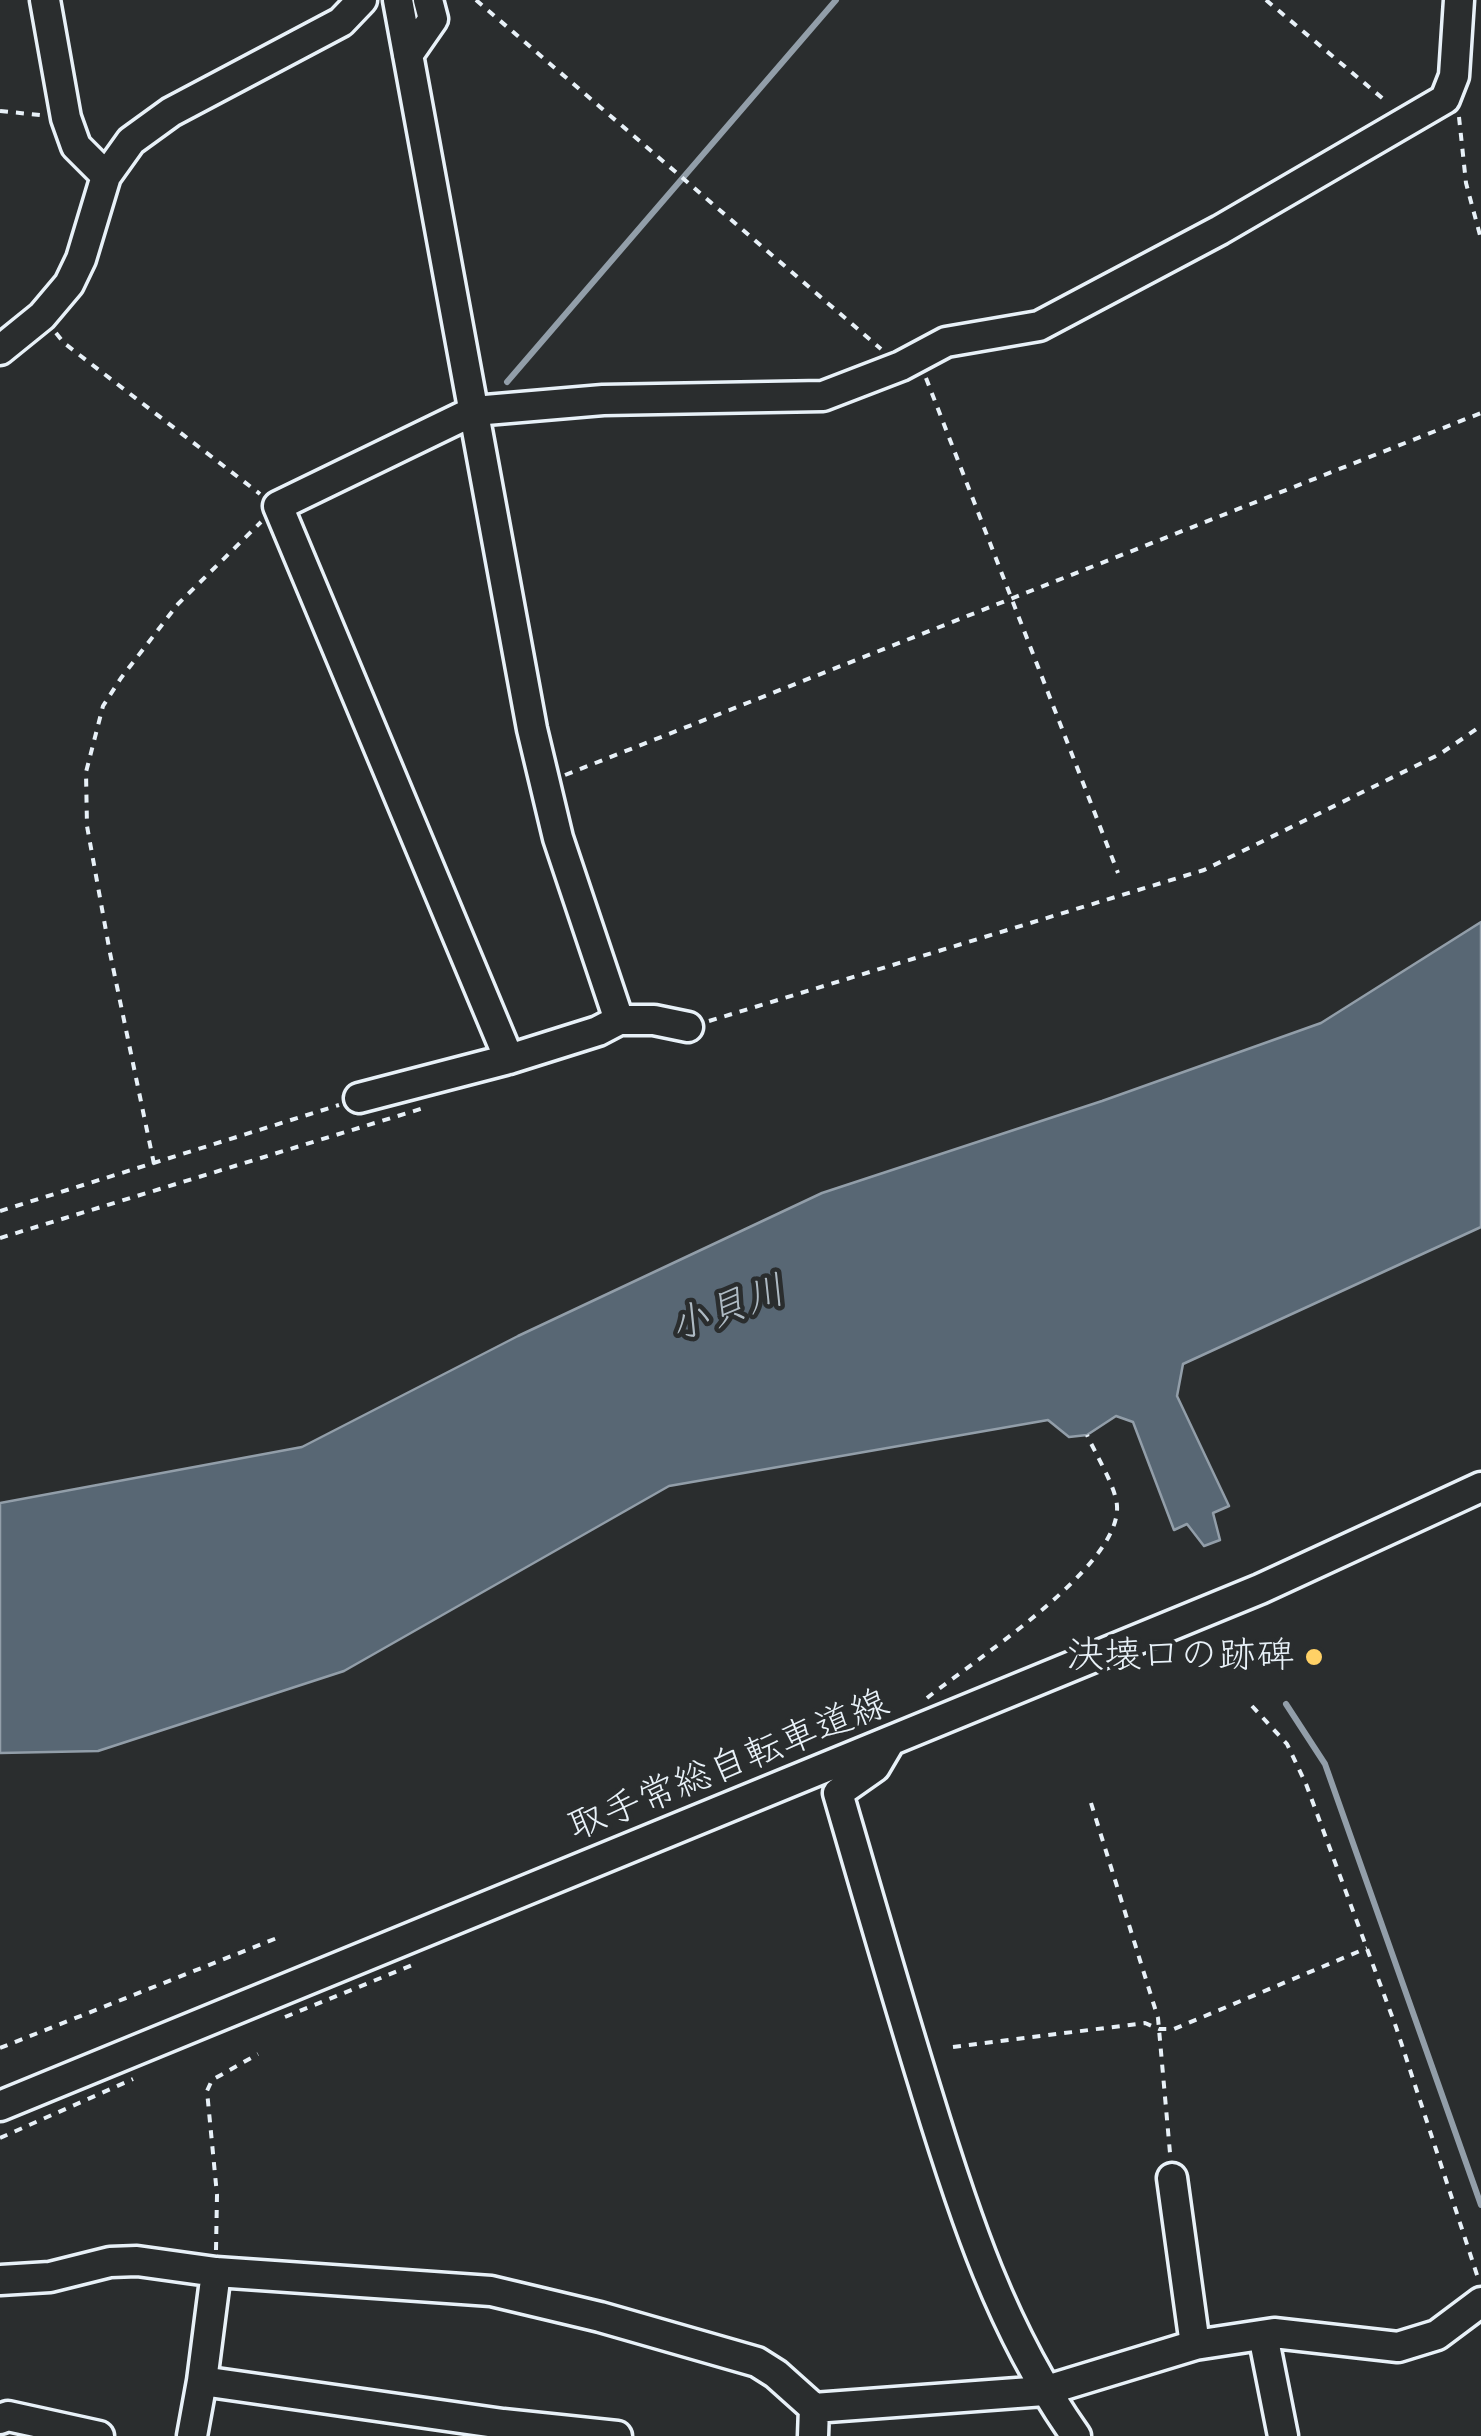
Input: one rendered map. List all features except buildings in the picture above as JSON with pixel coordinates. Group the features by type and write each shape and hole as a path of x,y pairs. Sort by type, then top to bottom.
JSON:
{"street":[{"path":"45,0 66,118 76,146 106,176"},
{"path":"0,350 42,316 69,284 81,259 106,176 131,141 172,112 341,22 362,0"},
{"path":"398,0 510,618 545,783 558,838 619,1020"},
{"path":"408,54 433,20 428,0"},
{"path":"509,1060 278,506 474,411 603,400 823,396 946,342 1039,326 1220,230 1445,98 1454,76 1459,0"},
{"path":"359,1098 509,1060 598,1031 619,1020 654,1020 688,1027"},
{"name":"取手常総自転車道線","path":"0,2106 1260,1589 1481,1487"},
{"path":"889,1744 875,1767 838,1793 964,2215 1010,2327 1069,2431"},
{"path":"1172,2178 1195,2345"},
{"path":"0,2280 50,2277 110,2262 137,2260 216,2272 456,2288 510,2296 757,2362 776,2374 814,2422 1044,2391 1195,2345 1274,2333 1398,2347 1436,2335 1481,2302"},
{"path":"192,2436 216,2272"},
{"path":"1263,2335 1282,2436"},
{"path":"202,2381 617,2436"},
{"path":"0,2418 8,2416 99,2436"}],"path":[{"path":"476,0 693,187 909,361 1118,873"},
{"path":"1266,0 1410,121"},
{"path":"1445,98 1455,107 1461,124 1466,183 1481,240"},
{"path":"0,111 66,118"},
{"path":"42,316 64,343 278,506 178,604 130,664 102,706 86,772 94,862 154,1164"},
{"path":"545,783 1481,413"},
{"path":"688,1027 1204,870 1440,754 1481,726"},
{"path":"0,1210 359,1098"},
{"path":"0,1238 442,1102"},
{"path":"919,1705 1039,1613 1101,1552 1115,1529 1118,1502 1087,1435"},
{"path":"1252,1706 1287,1744 1306,1784 1367,1948 1481,2293"},
{"path":"1091,1803 1159,2029 1172,2178"},
{"path":"0,2048 278,1938"},
{"path":"953,2047 1145,2024 1174,2029 1367,1948"},
{"path":"216,2272 217,2195 207,2091 212,2080 258,2054"}],"water":[{"name":"小貝川","path":"1481,922 1481,1227 1183,1364 1177,1396 1229,1506 1213,1513 1220,1540 1204,1546 1187,1524 1174,1530 1133,1422 1116,1416 1087,1435 1069,1437 1048,1420 669,1486 344,1671 98,1751 0,1753 0,1503 302,1447 518,1336 822,1193 1102,1101 1321,1023"}],"waterway":[{"path":"507,382 836,0"},
{"path":"1286,1704 1325,1764 1481,2205"}],"place":[{"name":"決壊口の跡碑","path":"1314,1657"}]}
